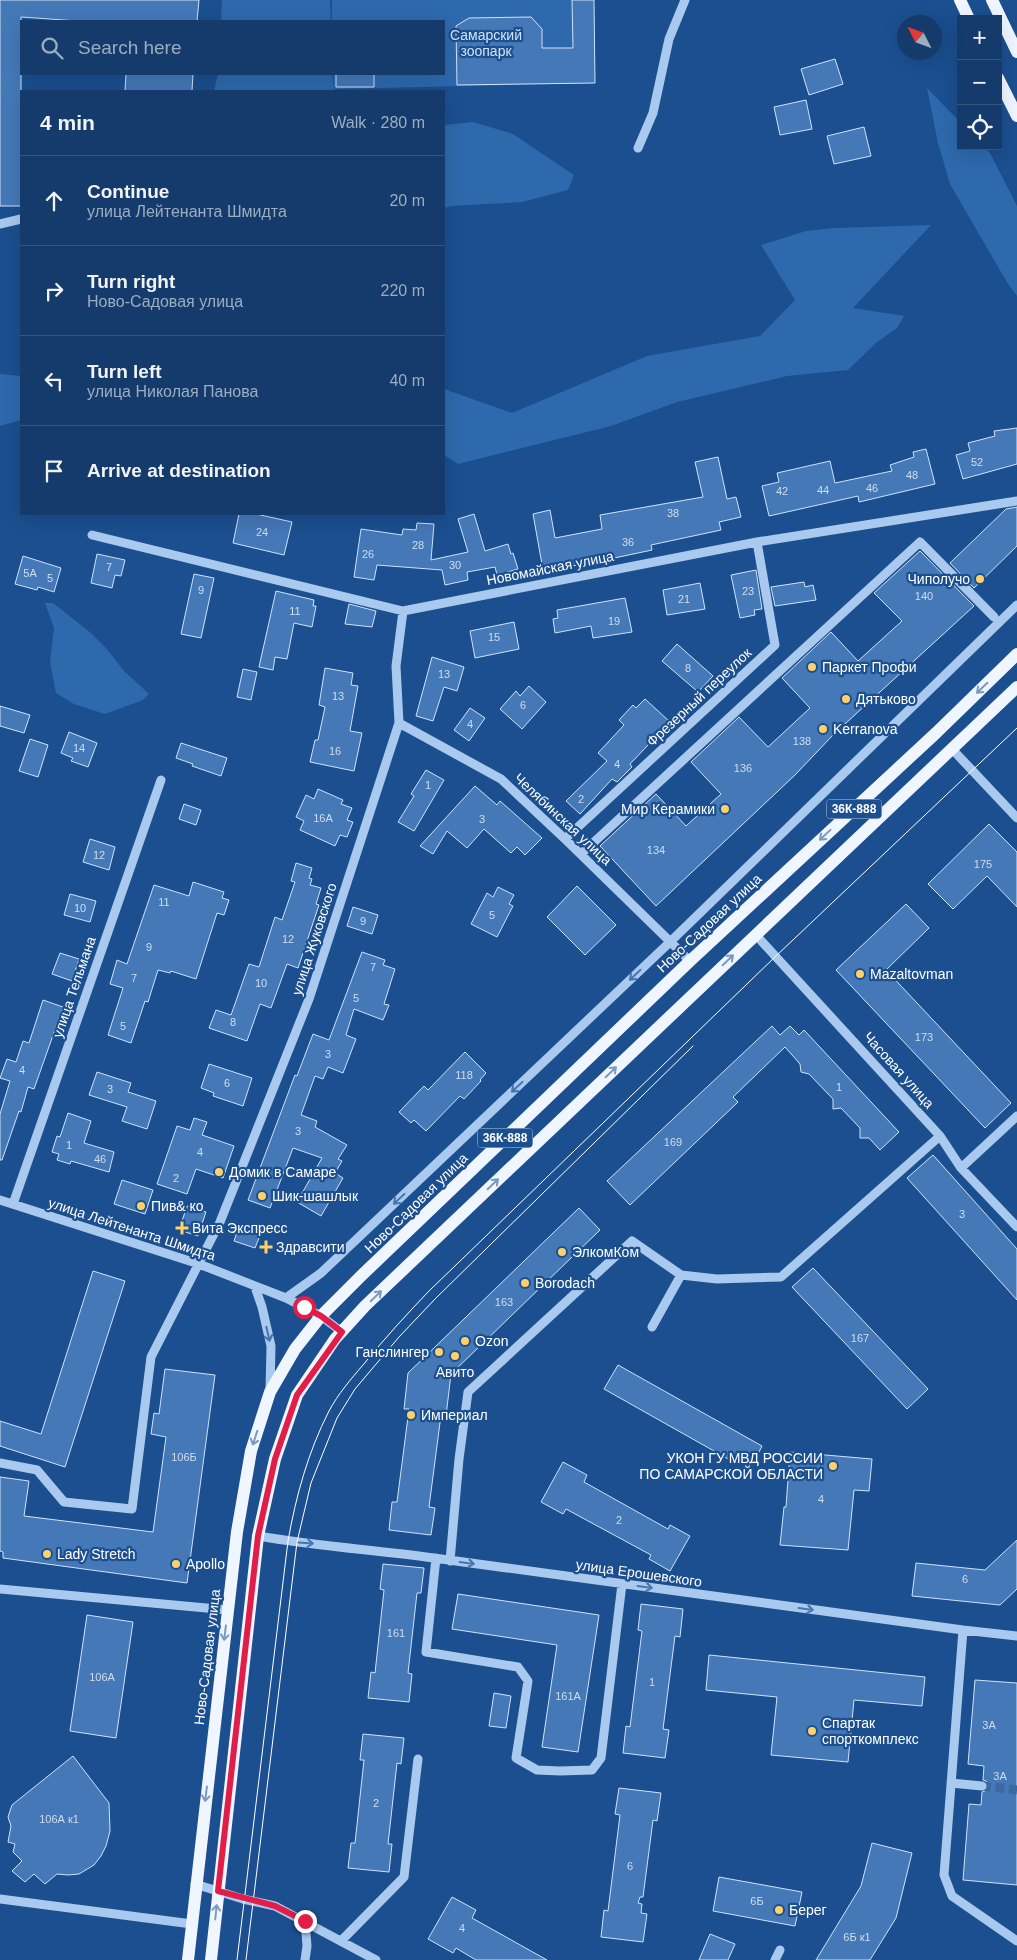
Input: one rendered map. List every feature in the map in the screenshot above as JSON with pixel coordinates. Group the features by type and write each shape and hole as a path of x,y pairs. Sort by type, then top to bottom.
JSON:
{"main road":[{"path":"960,0 967,15"},
{"path":"992,0 1017,52"},
{"path":"1002,86 1017,116"},
{"name":"Ново-Садовая улица","path":"188,1960 195,1884 237,1532 251,1451 270,1392 295,1349 321,1316 690,961 936,733 1017,654"},
{"path":"211,1960 258,1536 275,1459 297,1395 342,1332 365,1306 1017,687"}],"street":[{"path":"638,148 653,112 669,39 685,0"},
{"path":"0,224 20,219"},
{"name":"Новомайская улица","path":"92,535 403,610 757,542 1017,501"},
{"name":"Фрезерный переулок","path":"565,839 775,645 757,542"},
{"path":"581,854 920,542 994,617"},
{"path":"286,1298 321,1273 670,942 1017,604"},
{"name":"улица Жуковского","path":"0,1463 37,1470 64,1502 132,1509 151,1357 220,1222 309,999 399,723 396,666 403,610"},
{"name":"Челябинская улица","path":"399,723 501,779 690,961"},
{"path":"952,749 1017,818"},
{"name":"улица Тельмана","path":"14,1204 161,780"},
{"name":"Часовая улица","path":"755,934 940,1136 961,1168 1017,1227"},
{"path":"961,1168 1017,1116"},
{"path":"450,1561 459,1459 468,1392 632,1241 681,1275 717,1279 781,1277 940,1136"},
{"name":"улица Лейтенанта Шмидта","path":"0,1200 198,1264 286,1298 321,1316 342,1332"},
{"path":"652,1327 681,1275"},
{"path":"255,1287 262,1307 271,1346 270,1392"},
{"name":"улица Ерошевского","path":"258,1536 1017,1636"},
{"path":"436,1558 426,1652 518,1667 528,1681 516,1758 537,1770 560,1772 592,1770 601,1758 622,1584"},
{"path":"0,1589 228,1610"},
{"path":"963,1630 944,1875 952,1896 1017,1942"},
{"path":"341,1941 404,1877 418,1759"},
{"path":"951,1783 982,1786"},
{"path":"195,1884 275,1906 376,1960"},
{"path":"0,1899 192,1924"},
{"path":"305,1921 307,1946 305,1960"},
{"path":"775,1960 780,1950"}],"green space":[{"path":"222,0 330,0 331,20 221,20"},
{"name":"Самарский зоопарк","path":"332,0 594,0 595,83 334,89 333,75 445,75 445,20 332,20"},
{"path":"218,75 332,75 334,90 214,90"},
{"path":"927,88 957,119 957,150 987,150 1017,206 1017,296 1008,284 950,184 938,143"},
{"path":"473,122 513,134 574,175 568,190 522,202 445,208 445,125"},
{"path":"931,225 853,308 904,316 897,328 877,342 848,370 787,376 677,402 611,426 458,464 445,456 445,389 512,413 647,356 760,336 795,300 761,245 806,231 835,228"},
{"path":"0,374 20,376 20,420 0,426"},
{"path":"45,603 53,603 91,633 124,671 149,694 143,700 105,714 74,704 56,693 50,662 54,628"}],"building":[{"path":"0,0 199,0 197,20 64,20 21,17 20,206 0,206"},
{"path":"572,0 594,0 595,83 457,85 456,26 469,18 531,17 542,29 542,48 573,48"},
{"path":"835,59 843,84 809,95 801,69"},
{"path":"126,75 193,75 192,90 125,90"},
{"path":"336,75 374,75 374,87 336,87"},
{"path":"806,100 812,129 780,135 774,107"},
{"path":"864,127 871,156 834,164 827,136"},
{"path":"1017,428 1017,464 963,479 956,455 970,451 968,443 995,436 994,431"},
{"path":"926,449 935,484 859,502 858,496 769,516 762,486 779,482 777,473 830,461 835,483 892,471 890,465 914,457 913,452"},
{"path":"718,457 727,499 736,497 741,517 719,522 721,530 651,545 652,550 586,564 543,570 533,514 550,510 555,538 602,529 600,515 703,497 695,462"},
{"path":"1017,507 1017,546 974,588 950,563 1006,509"},
{"path":"474,514 485,551 508,544 518,569 497,575 495,567 467,572 468,580 445,585 442,570 377,565 374,580 354,577 361,529 402,535 403,529 416,530 417,523 434,524 431,560 468,552 458,519"},
{"path":"239,515 260,515 292,522 284,555 233,543"},
{"path":"920,551 974,606 834,734 795,775 656,906 600,846 656,794 686,826 721,794 691,762 739,717 768,747 810,708 782,678 831,632 858,661 902,621 874,593"},
{"path":"97,554 125,560 121,576 115,575 112,588 91,583"},
{"path":"23,556 61,568 54,592 38,587 37,590 15,584"},
{"path":"756,570 762,609 754,610 755,615 740,618 731,575"},
{"path":"194,574 214,578 201,638 181,634"},
{"path":"804,582 805,587 813,585 816,600 775,606 771,587"},
{"path":"700,583 705,609 667,615 663,590"},
{"path":"276,591 314,600 313,606 316,606 312,627 294,623 287,659 275,657 273,670 259,667"},
{"path":"625,598 632,632 593,638 591,626 555,633 553,619 558,618 557,610"},
{"path":"349,604 376,611 372,627 345,624"},
{"path":"514,622 519,649 475,658 470,631"},
{"path":"677,644 713,676 698,692 662,661"},
{"path":"432,657 464,667 457,691 444,687 433,721 416,716"},
{"path":"325,668 353,673 351,685 358,686 350,731 362,733 354,771 310,762 315,740 318,740 325,707 319,705"},
{"path":"243,669 257,672 251,700 237,697"},
{"path":"529,686 546,702 522,729 500,709 516,691 520,696"},
{"path":"645,699 670,722 630,764 632,767 617,782 612,779 580,814 566,801 607,761 598,753 624,725 619,720 633,705 636,708"},
{"path":"0,706 30,715 24,733 0,726"},
{"path":"470,708 485,718 469,741 454,730"},
{"path":"69,732 97,743 88,767 71,761 73,758 61,753"},
{"path":"30,739 48,745 38,777 19,771"},
{"path":"181,743 227,758 221,776 176,758"},
{"path":"426,770 444,780 414,831 398,822 414,796 411,794"},
{"path":"475,786 497,805 500,801 542,838 525,855 517,847 511,853 484,829 467,848 447,831 433,854 420,846"},
{"path":"318,789 343,800 341,804 352,808 347,820 353,822 347,837 340,835 335,846 300,830 304,821 296,817 306,795 314,799"},
{"path":"184,804 201,810 196,825 179,819"},
{"path":"989,824 1017,852 1017,907 987,876 953,909 928,884"},
{"path":"90,839 115,847 109,870 83,862"},
{"path":"296,863 312,868 309,878 312,879 310,885 321,888 316,904 319,905 298,968 287,964 271,1008 260,1004 247,1041 209,1028 216,1010 231,1015 249,964 259,967 275,917 282,920 295,882 291,881"},
{"path":"193,882 224,892 222,898 229,900 224,915 217,913 196,979 171,971 170,973 158,970 148,1002 145,1001 131,1043 108,1035 123,988 110,984 117,960 127,964 154,885 189,896"},
{"path":"577,886 616,925 585,955 547,917"},
{"path":"498,887 514,895 509,904 513,906 497,937 471,924 487,893 493,897"},
{"path":"70,894 96,901 90,922 64,915"},
{"path":"906,904 929,928 886,970 1011,1103 985,1128 836,970"},
{"path":"353,907 378,915 372,934 347,926"},
{"path":"362,952 385,960 383,965 395,969 384,1004 389,1005 383,1020 354,1009 346,1035 356,1039 343,1073 328,1067 323,1079 315,1076 301,1115 317,1121 315,1127 347,1145 338,1159 342,1161 335,1173 343,1178 321,1216 297,1202 322,1158 293,1148 270,1208 248,1200 295,1075 297,1076 313,1034 329,1040"},
{"path":"60,953 79,959 72,981 52,974"},
{"path":"43,1000 63,1007 34,1089 28,1087 21,1112 19,1111 2,1160 0,1160 0,1114 10,1081 0,1078 7,1059 16,1062 23,1041 29,1043"},
{"path":"772,1026 780,1035 790,1026 799,1035 804,1030 899,1132 880,1150 869,1138 860,1138 860,1128 841,1108 833,1109 833,1099 809,1074 801,1072 800,1064 785,1047 733,1097 738,1102 630,1205 607,1181"},
{"path":"465,1052 486,1073 481,1081 464,1099 460,1096 426,1131 414,1120 411,1123 399,1112 424,1086 428,1090"},
{"path":"209,1064 252,1078 243,1106 213,1096 214,1093 201,1088"},
{"path":"97,1072 131,1083 128,1092 156,1101 147,1129 122,1121 127,1107 89,1095"},
{"path":"68,1113 91,1121 84,1143 114,1152 109,1172 71,1161 70,1164 57,1160 59,1154 52,1152 57,1136 60,1137"},
{"path":"194,1118 207,1122 202,1135 234,1146 223,1178 196,1169 187,1194 157,1184 177,1126 190,1130"},
{"path":"933,1155 1017,1249 1017,1300 907,1178"},
{"path":"122,1180 153,1190 145,1214 114,1204"},
{"path":"187,1206 206,1212 198,1236 179,1230"},
{"path":"579,1208 600,1230 451,1374 446,1416 441,1415 429,1507 435,1508 431,1535 389,1530 392,1502 397,1502 409,1409 404,1409 408,1373"},
{"path":"239,1226 261,1233 255,1248 234,1241"},
{"path":"813,1268 928,1389 907,1409 792,1287"},
{"path":"93,1271 125,1281 65,1467 0,1446 0,1421 41,1434"},
{"path":"618,1365 762,1446 752,1466 733,1455 730,1460 604,1389"},
{"path":"165,1369 215,1375 187,1583 3,1558 3,1552 0,1551 0,1477 29,1481 24,1516 153,1532 166,1437 151,1434 154,1413 159,1414"},
{"path":"790,1452 872,1459 869,1491 854,1490 848,1550 780,1545 784,1507 786,1507"},
{"path":"563,1462 587,1475 584,1482 668,1529 670,1525 690,1536 670,1571 649,1559 651,1555 566,1509 563,1514 541,1502"},
{"path":"1017,1540 1017,1589 1000,1605 912,1596 916,1563 985,1570"},
{"path":"383,1564 424,1568 421,1593 417,1593 408,1673 412,1674 409,1702 368,1698 371,1672 375,1673 384,1590 380,1589"},
{"path":"458,1594 599,1615 578,1752 542,1747 557,1645 452,1629"},
{"path":"641,1604 683,1609 680,1637 675,1636 663,1729 669,1730 665,1758 623,1753 626,1726 630,1727 642,1631 638,1630"},
{"path":"87,1615 133,1622 116,1738 70,1731"},
{"name":"Спартак спорткомплекс","path":"709,1655 925,1677 922,1706 854,1700 848,1762 771,1755 777,1697 706,1690"},
{"path":"975,1680 1017,1683 1017,1885 963,1880 969,1804 981,1805 982,1792 987,1790 988,1786 986,1781 983,1780 984,1766 968,1764"},
{"path":"494,1693 511,1696 506,1728 489,1726"},
{"path":"363,1734 404,1738 401,1764 397,1763 388,1844 392,1844 389,1872 348,1868 351,1843 355,1843 364,1760 360,1760"},
{"path":"73,1756 109,1803 110,1831 106,1846 94,1865 79,1874 57,1874 45,1884 34,1874 25,1882 12,1871 22,1861 13,1852 15,1844 8,1842 11,1826 8,1817 12,1805"},
{"path":"619,1788 661,1793 657,1821 653,1820 643,1897 640,1897 638,1903 642,1904 641,1913 647,1914 643,1942 601,1937 604,1910 608,1911 620,1815 615,1814"},
{"path":"872,1843 912,1853 896,1918 870,1960 816,1960 861,1886"},
{"path":"719,1877 802,1892 795,1926 713,1911"},
{"path":"452,1897 476,1910 472,1918 547,1960 476,1960 456,1948 453,1953 428,1939"},
{"path":"710,1934 735,1944 728,1960 699,1960"}],"tunnel":[{"path":"982,1786 1017,1790"}],"tram line":[{"path":"237,1960 288,1541 299,1491 309,1458 333,1405 345,1387 379,1346 429,1291 776,956 1017,728"},
{"path":"246,1960 297,1542 311,1483 337,1418 355,1389 399,1337 436,1298 693,1046"}],"place":[{"name":"Чиполучо","path":"980,579"},
{"name":"Паркет Профи","path":"812,667"},
{"name":"Дятьково","path":"846,699"},
{"name":"Kerranova","path":"823,729"},
{"name":"Мир Керамики","path":"725,809"},
{"name":"Mazaltovman","path":"860,974"},
{"name":"Домик в Самаре","path":"219,1172"},
{"name":"Шик-шашлык","path":"262,1196"},
{"name":"Пив& ко","path":"141,1206"},
{"name":"Вита Экспресс","path":"182,1228"},
{"name":"Здравсити","path":"266,1247"},
{"name":"ЭлкомКом","path":"562,1252"},
{"name":"Borodach","path":"525,1283"},
{"name":"Ozon","path":"465,1341"},
{"name":"Ганслингер","path":"439,1352"},
{"name":"Авито","path":"455,1356"},
{"name":"Империал","path":"411,1415"},
{"name":"УКОН ГУ МВД РОССИИ ПО САМАРСКОЙ ОБЛАСТИ","path":"833,1466"},
{"name":"Lady Stretch","path":"47,1554"},
{"name":"Apollo","path":"176,1564"},
{"name":"Спартак спорткомплекс","path":"812,1731"},
{"name":"Берег","path":"779,1910"}],"route":[{"path":"304,1307 321,1316 342,1332 335,1339 297,1395 275,1459 258,1536 218,1891 275,1906 305,1921"}]}
